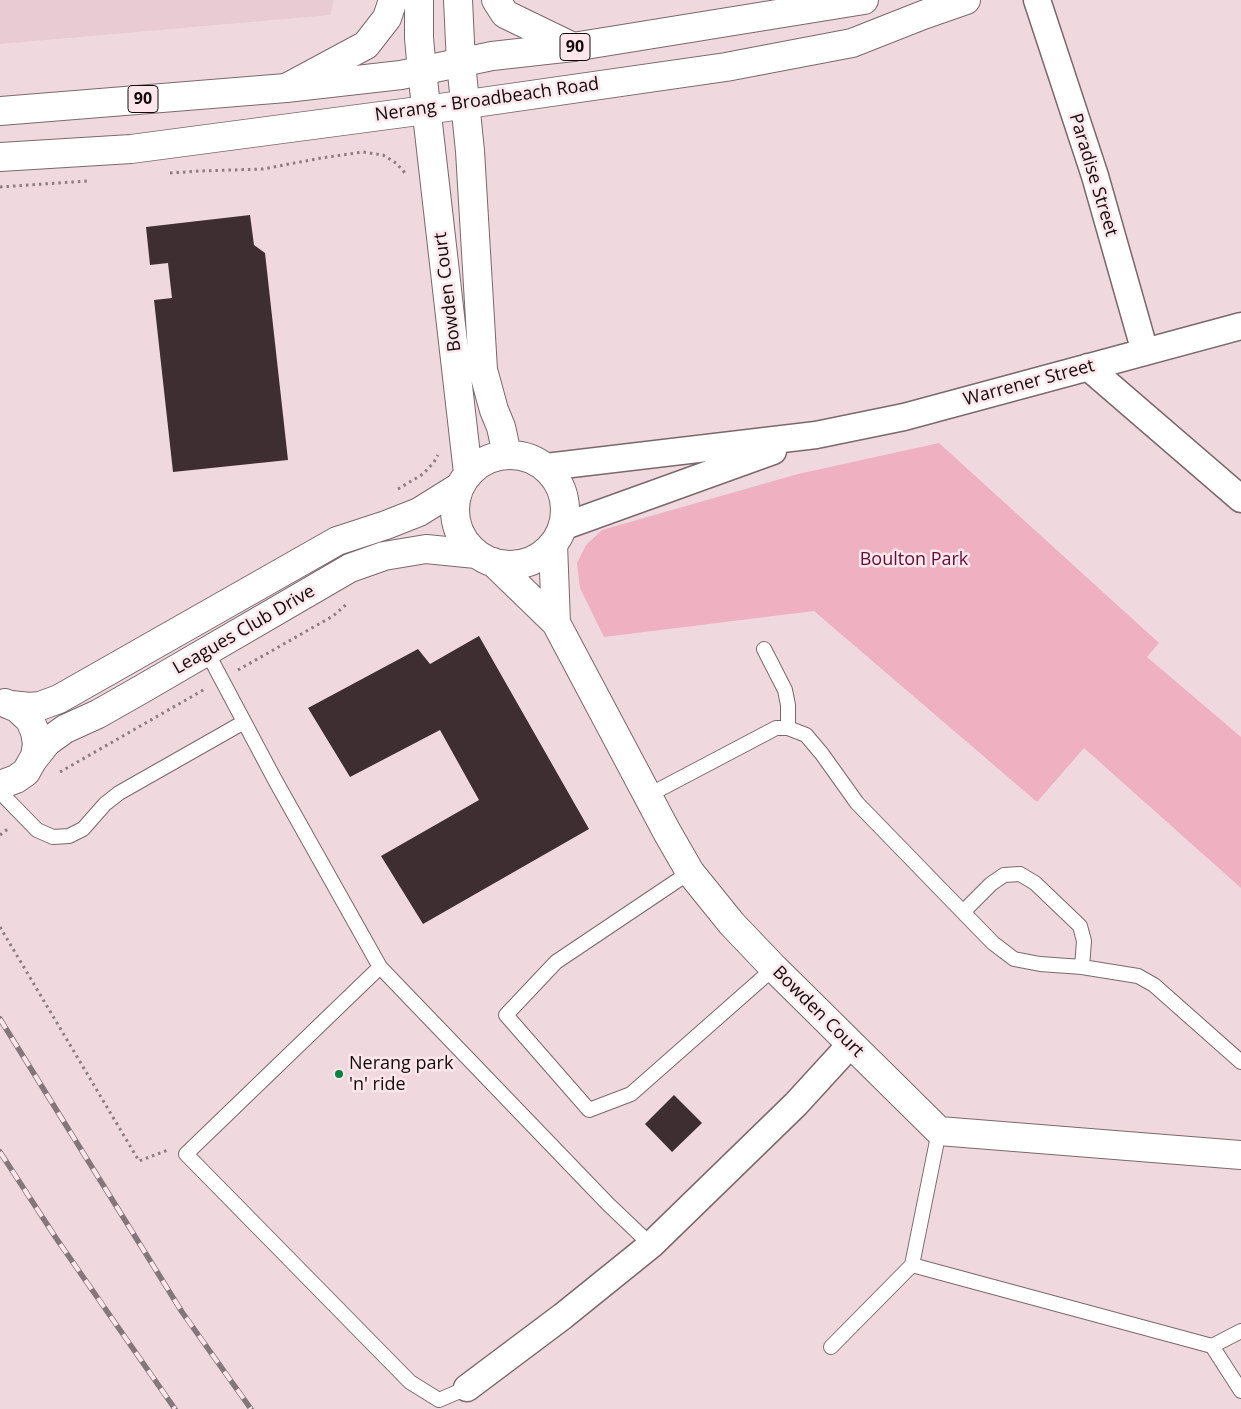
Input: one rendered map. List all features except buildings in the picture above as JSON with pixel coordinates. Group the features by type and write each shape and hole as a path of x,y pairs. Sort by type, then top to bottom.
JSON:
{"street":[{"path":"286,88 366,44 388,18 392,0"},
{"name":"Bowden Court","path":"419,0 419,38 422,71 464,480"},
{"name":"Bowden Court","path":"458,0 483,370 494,410 501,427 507,454"},
{"path":"496,0 505,14 573,48"},
{"name":"Nerang - Broadbeach Road","path":"0,111 286,88 422,71 492,56 573,48 864,0"},
{"name":"Nerang - Broadbeach Road","path":"0,157 131,149 426,110 726,67 852,43 966,0"},
{"name":"Paradise Street","path":"1037,0 1095,176 1144,352"},
{"name":"Warrener Street","path":"546,467 816,435 904,417 1241,326"},
{"path":"1088,367 1241,499"},
{"name":"Warrener Street","path":"558,535 816,435"},
{"path":"507,454 526,456 546,467 558,482 564,496 565,516 558,535 544,553 523,563 504,564 485,558 463,540 457,525 455,506 464,480 484,461 507,454"},
{"name":"Leagues Club Drive","path":"6,703 30,707 54,701 128,661 337,541 419,512 464,480"},
{"name":"Bowden Court","path":"556,623 558,535"},
{"name":"Leagues Club Drive","path":"0,785 16,779 26,772 39,751 57,734 98,714 350,568 384,556 426,549 485,558"},
{"name":"Bowden Court","path":"485,558 556,623 647,796 690,872 732,924 774,968 850,1045 939,1130"},
{"path":"128,661 144,654 172,654 191,644 200,645 207,652"},
{"path":"6,703 22,711 33,726 37,744 32,761"},
{"path":"467,1388 563,1316 652,1245 796,1104 850,1045"},
{"path":"939,1130 1241,1154"}],"lane":[{"path":"764,649 785,690 788,705 788,728"},
{"path":"207,652 275,780 380,968 613,1210 652,1245"},
{"path":"0,792 37,830 53,837 70,836 83,829 105,804 115,796 244,722"},
{"path":"647,796 776,728 788,728 806,735 857,803 993,943 1014,959 1138,976 1154,985 1241,1062"},
{"path":"690,872 556,962 506,1015 589,1110 630,1094 774,968"},
{"path":"963,912 991,884 1004,876 1020,874 1035,883 1080,926 1084,941 1082,967"},
{"path":"380,968 186,1154 410,1382 439,1400 467,1388"},
{"path":"831,1347 912,1265 939,1130"},
{"path":"912,1265 1212,1346 1241,1391"},
{"path":"1212,1346 1241,1331"}],"path":[{"path":"164,174 263,169 364,152 383,156 400,167"},
{"path":"0,187 91,181"},
{"path":"0,926 139,1161 170,1149"}],"shaded area":[{"path":"0,0 334,0 330,15 0,44"}],"green space":[{"name":"Boulton Park","path":"939,443 1159,643 1147,657 1241,737 1241,888 1084,748 1037,802 814,611 604,637 580,588 577,563 586,545 602,530 798,474"}],"railway":[{"path":"0,1019 182,1312 251,1409"},
{"path":"0,1152 56,1238 175,1409"}],"place":[{"name":"Nerang park 'n' ride","path":"339,1074"}]}
